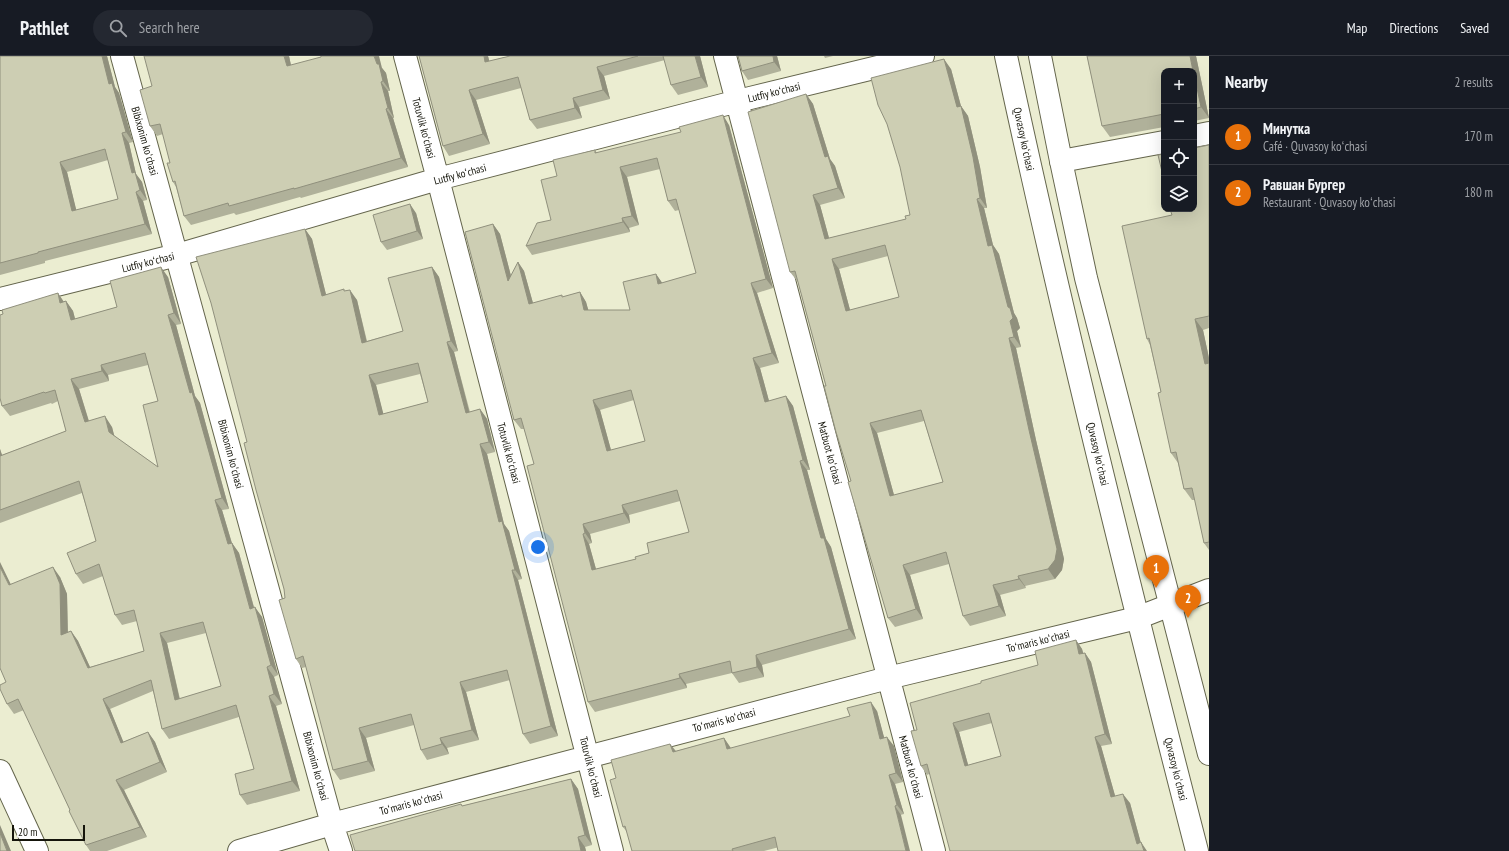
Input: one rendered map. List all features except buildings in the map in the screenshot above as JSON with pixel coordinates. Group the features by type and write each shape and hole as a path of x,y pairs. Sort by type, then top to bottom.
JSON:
{"street":[{"name":"Bibixonim koʻchasi","path":"122,56 332,824 341,851"},
{"name":"Totuvlik koʻchasi","path":"405,56 612,851"},
{"name":"Matbuot koʻchasi","path":"725,56 934,851"},
{"name":"Lutfiy koʻchasi","path":"0,299 177,255 438,179 738,101 923,56"},
{"name":"Quvasoy koʻchasi","path":"1006,56 1035,192 1137,618 1197,851"},
{"path":"1040,56 1088,285 1209,754"},
{"path":"1197,135 1209,133"},
{"path":"1061,161 1161,143"},
{"name":"Toʻmaris koʻchasi","path":"239,851 332,824 888,678 1137,618 1209,590"},
{"path":"0,771 37,851"}],"place":[{"name":"Минутка","path":"1156,588"},
{"name":"Равшан Бургер","path":"1188,618"}]}
